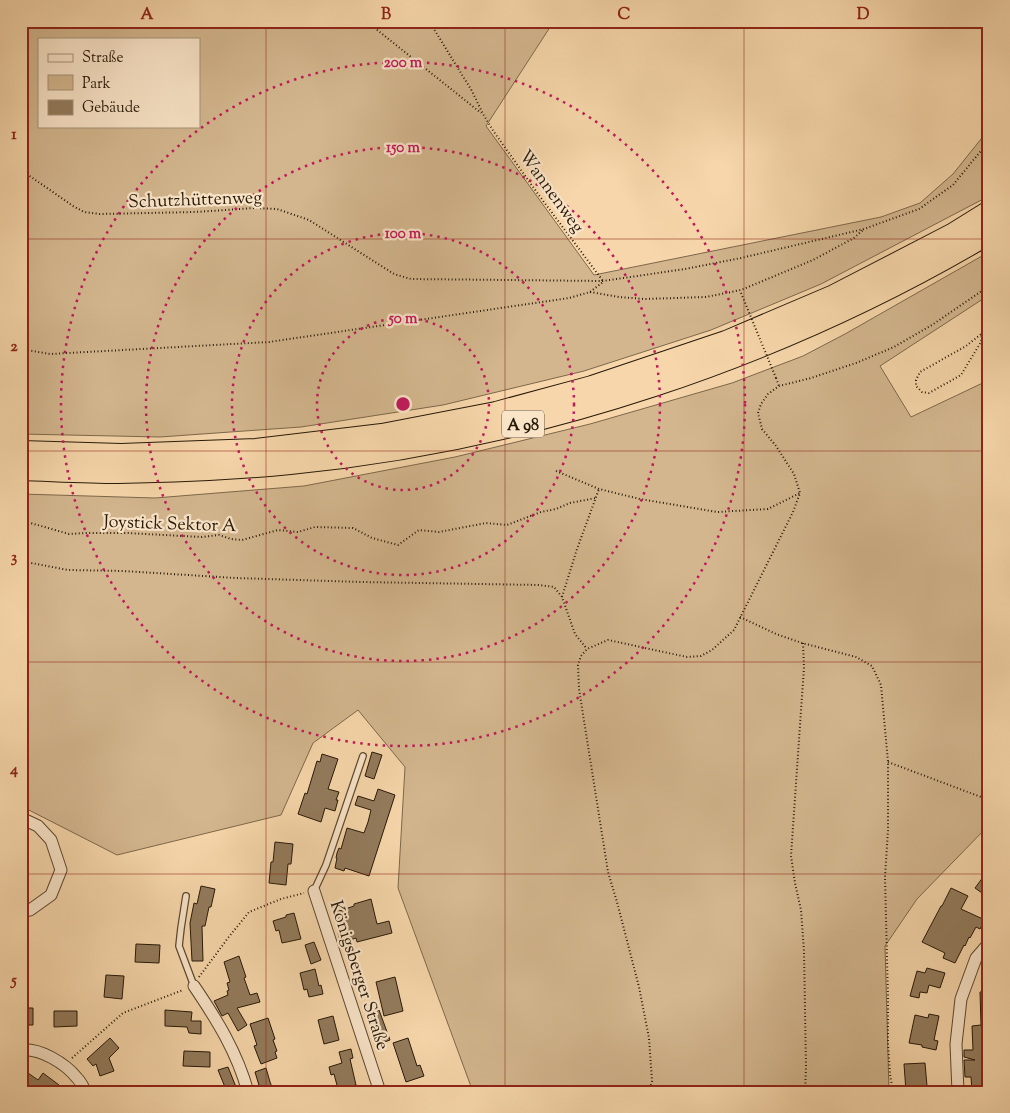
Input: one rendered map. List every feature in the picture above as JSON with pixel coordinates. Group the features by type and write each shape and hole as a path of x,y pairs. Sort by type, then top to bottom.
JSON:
{"highway":[{"name":"A 98","path":"21,451 121,454 256,449 382,434 496,412 592,386 726,341 834,295 952,234 989,211"},
{"name":"A 98","path":"21,470 116,473 206,470 290,464 382,452 494,431 599,404 733,358 844,311 961,251 989,234"}],"street":[{"path":"21,818 38,826 51,840 61,870 51,895 30,910 21,911"},
{"name":"Königsberger Straße","path":"314,891 380,1092"},
{"path":"958,1092 956,1044 961,999 976,958 989,943"},
{"path":"194,986 229,1040 244,1074 248,1092"},
{"path":"21,1050 28,1049 42,1053 64,1065 78,1078 86,1092"}],"lane":[{"name":"Königsberger Straße","path":"314,891 326,865 363,756"},
{"path":"186,896 179,946 194,986"}],"path":[{"path":"366,21 483,114"},
{"path":"429,21 472,91 483,114"},
{"name":"Wannenweg","path":"483,114 525,176 603,281"},
{"path":"21,349 50,354 269,342 560,299 590,292 644,299 706,297 741,292 812,260 854,238 864,229 919,209 953,185 989,141"},
{"name":"Schutzhüttenweg","path":"21,170 84,212 100,214 195,212 255,208 277,210 309,220 394,274 411,279 603,281 685,269 741,258 864,229"},
{"path":"590,292 603,281"},
{"path":"650,1092 652,1081 649,1038 639,987 608,872 579,689 578,665 581,656 587,649 608,640 687,657 700,656 712,650 734,630 793,512 800,493 794,474 776,446 762,429 758,414 761,404 768,394 779,386 856,363 894,347 932,325 989,286"},
{"path":"741,292 779,386"},
{"path":"982,333 981,342 962,375 930,393 922,392 916,386 916,380 920,372 966,346 982,333 989,328"},
{"path":"556,471 599,489 640,500 717,512 768,509 800,493"},
{"path":"562,597 599,489"},
{"name":"Joystick Sektor A","path":"21,523 27,522 69,534 86,532 202,537 219,535 242,540 278,530 298,532 315,527 353,528 372,538 398,545 419,530 439,532 486,523 507,524 570,503 596,498"},
{"path":"21,561 68,570 123,571 236,578 539,585 554,587 562,597 575,634 587,649"},
{"path":"740,617 776,634 802,643 856,657 872,666 881,685 888,762 888,830 885,877 888,1043 893,1092"},
{"path":"802,643 804,668 791,856 801,910 804,951 805,1092"},
{"path":"888,762 989,800"},
{"path":"205,968 249,912 281,899 314,891"},
{"path":"76,1054 123,1013 173,994"}],"green space":[{"path":"21,21 554,21 486,126 594,275 881,217 920,203 953,174 989,129 989,196 821,284 711,330 584,371 443,405 301,427 160,437 21,434"},
{"path":"989,252 989,295 880,366 911,417 989,380 989,825 917,899 885,946 889,1092 473,1092 398,888 405,767 358,710 313,743 281,815 117,855 21,806 21,494 155,498 304,486 455,457 590,424 732,383 803,356"}],"building":[{"path":"372,752 382,755 374,779 365,776"},
{"path":"322,754 338,759 328,789 339,792 335,811 325,808 321,822 298,814 305,793 307,794 317,761 320,762"},
{"path":"378,789 395,795 369,876 345,868 344,871 335,868 337,853 339,848 341,849 347,828 364,833 368,822 371,810 355,805 358,796 374,801"},
{"path":"275,842 293,844 291,864 288,864 286,885 269,883"},
{"path":"989,869 989,898 975,888"},
{"path":"201,886 215,889 205,926 202,926 203,961 192,961 190,923 194,903 197,904"},
{"path":"951,888 968,896 961,909 985,920 980,929 976,927 969,937 955,963 943,958 945,953 922,942"},
{"path":"371,899 377,924 389,921 392,933 357,942 356,938 341,943 338,933 342,932 336,912"},
{"path":"294,913 301,939 282,943 279,930 276,931 273,921"},
{"path":"314,942 321,960 311,964 305,945"},
{"path":"136,944 160,945 159,963 135,962"},
{"path":"239,956 250,995 257,993 260,1002 237,1008 247,1025 238,1031 228,1013 222,1016 214,1001 228,995 227,983 230,982 224,962"},
{"path":"927,968 945,973 940,988 929,985 927,993 920,992 919,998 910,996 917,971 925,973"},
{"path":"315,969 323,994 309,997 307,989 304,990 300,973"},
{"path":"106,975 124,976 122,999 104,997"},
{"path":"395,977 403,1011 384,1016 376,982"},
{"path":"989,991 989,1072 982,1072 982,1092 972,1092 971,1077 965,1077 964,1060 975,1060 964,1057 964,1050 973,1050 972,1026 981,1025 980,992"},
{"path":"21,1008 33,1008 33,1025 21,1025"},
{"path":"165,1010 192,1012 191,1021 201,1021 201,1034 189,1033 187,1027 165,1026"},
{"path":"379,1010 390,1040 379,1044 369,1014"},
{"path":"54,1011 77,1011 77,1026 54,1027"},
{"path":"929,1014 939,1016 934,1040 938,1041 936,1050 909,1043 915,1015 928,1018"},
{"path":"333,1016 339,1040 324,1044 318,1020"},
{"path":"268,1018 275,1039 273,1040 277,1051 275,1052 277,1058 261,1064 254,1046 257,1045 250,1024"},
{"path":"110,1038 119,1048 109,1058 114,1071 100,1076 96,1064 93,1066 87,1059"},
{"path":"408,1038 417,1066 420,1065 424,1076 406,1082 393,1043"},
{"path":"351,1049 353,1058 350,1059 356,1085 338,1089 334,1074 331,1075 329,1067 342,1063 339,1052"},
{"path":"184,1051 210,1052 210,1067 183,1066"},
{"path":"925,1063 927,1086 918,1086 919,1092 906,1092 904,1064"},
{"path":"228,1067 238,1092 227,1092 218,1070"},
{"path":"21,1068 38,1080 43,1073 59,1085 53,1092 26,1092 29,1088 21,1081"},
{"path":"266,1068 274,1092 261,1092 255,1072"}]}
